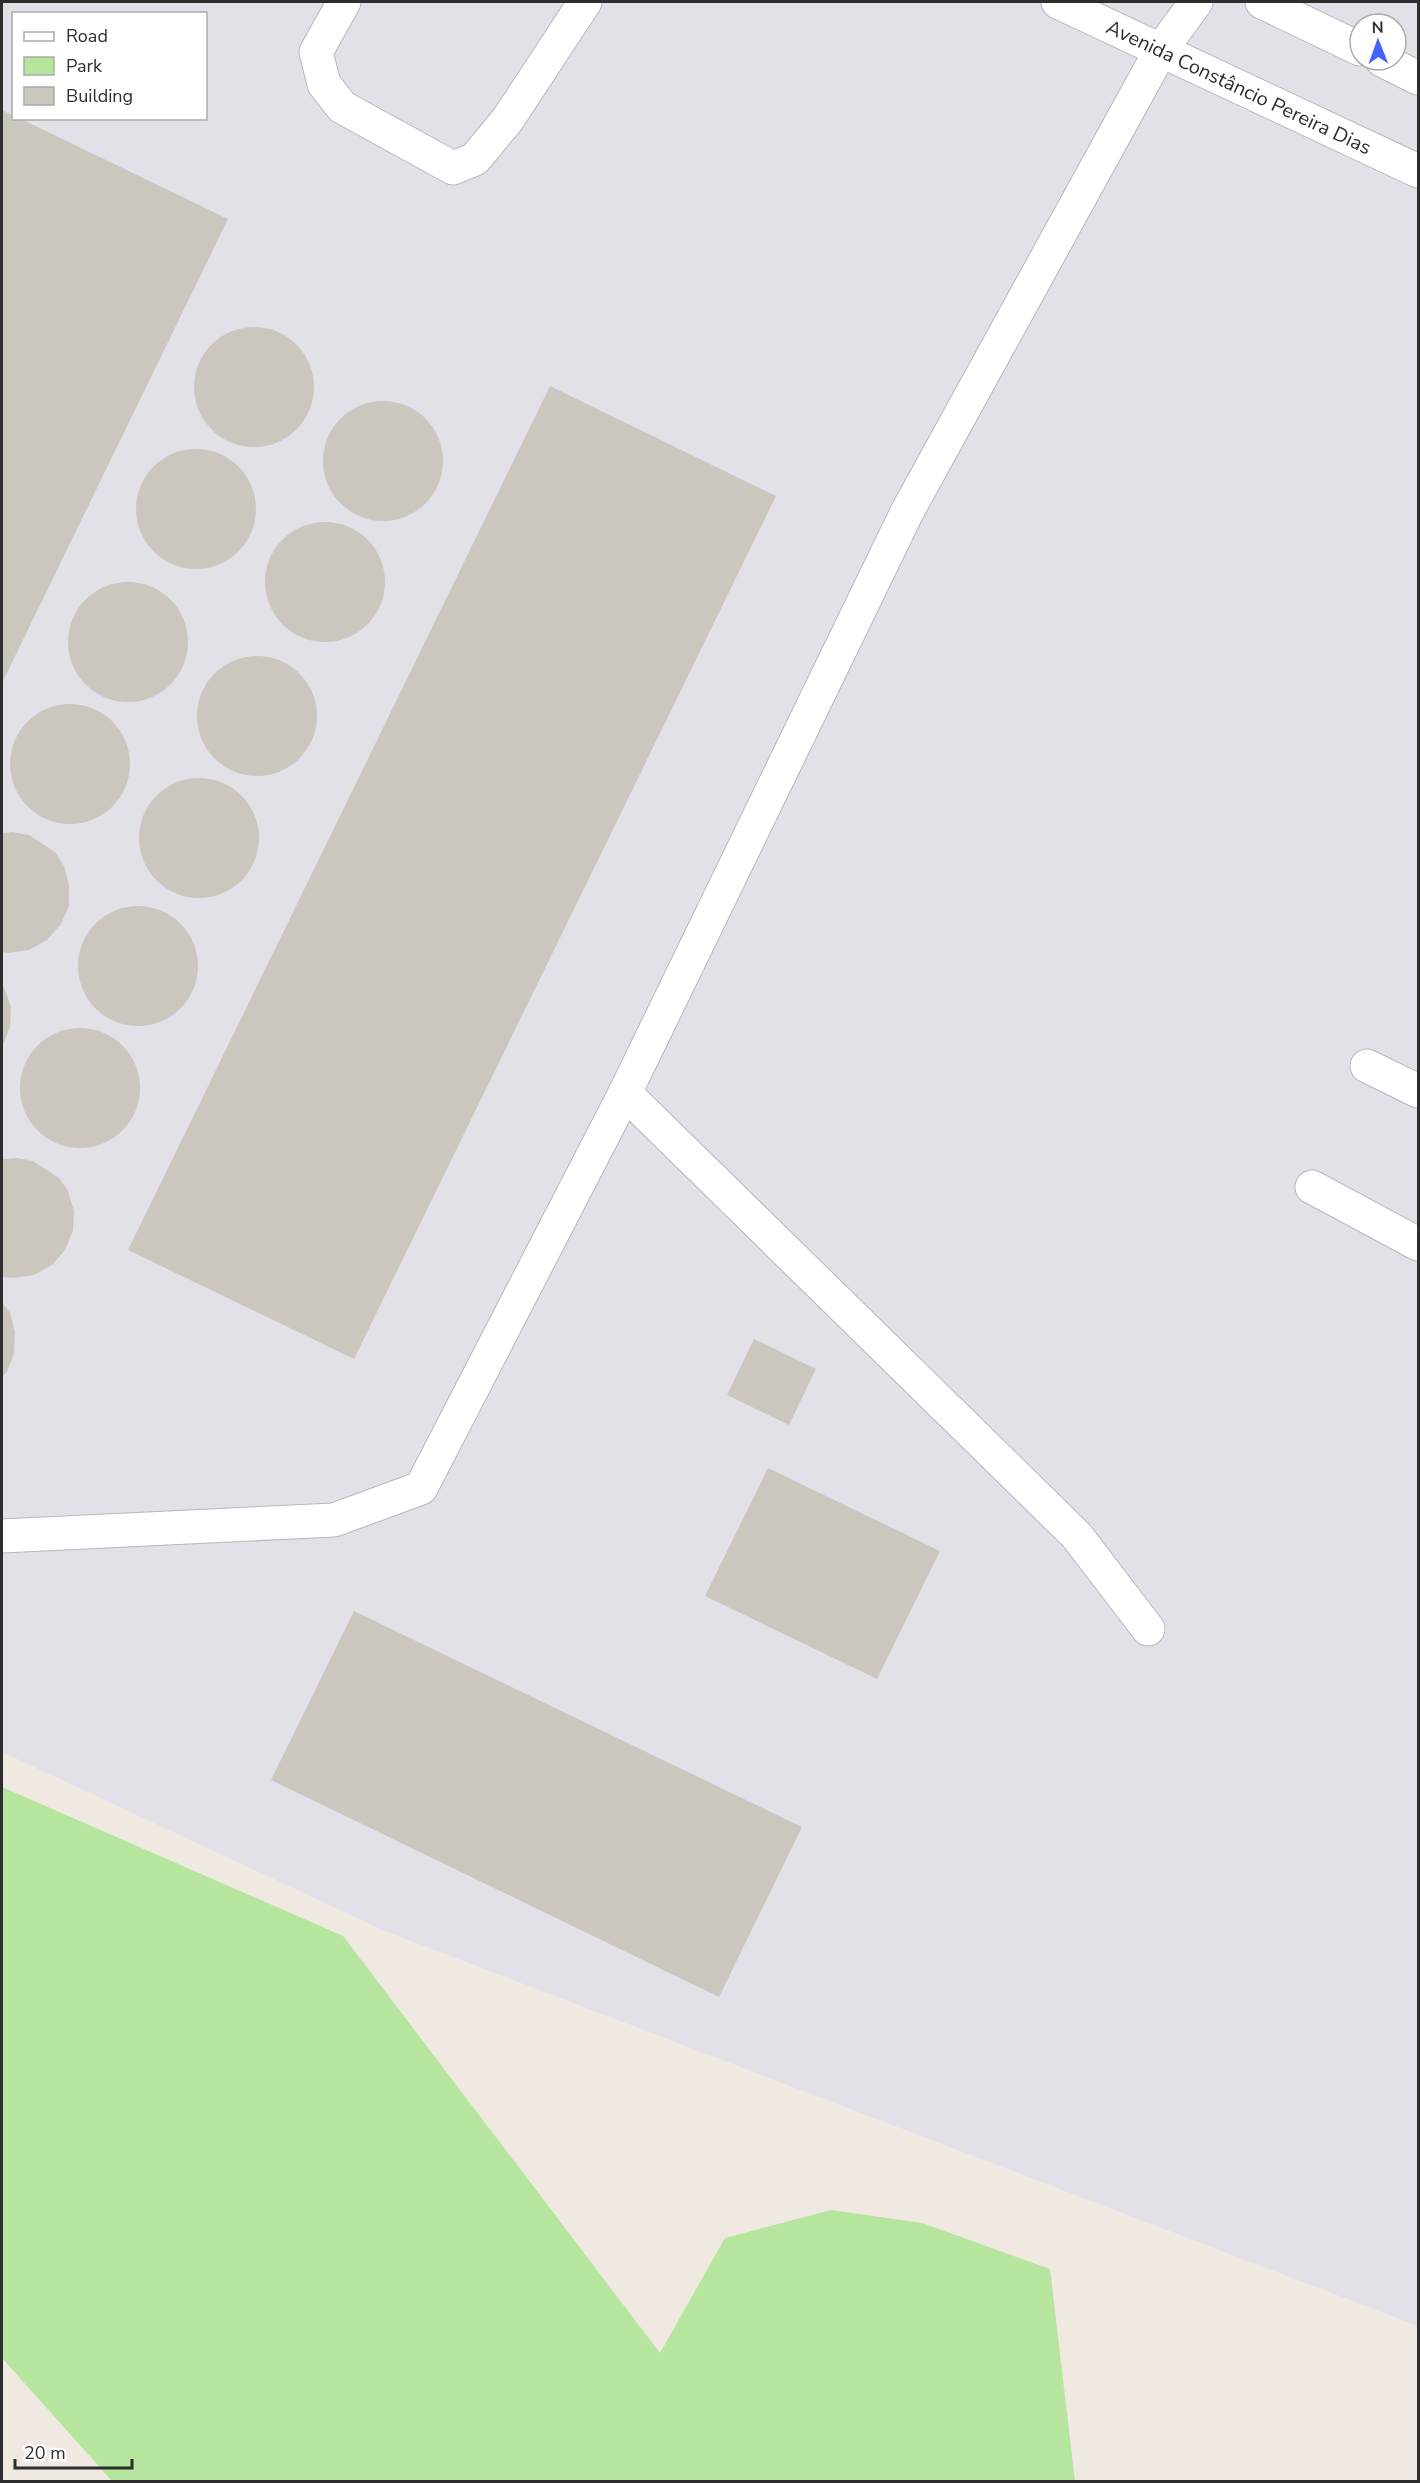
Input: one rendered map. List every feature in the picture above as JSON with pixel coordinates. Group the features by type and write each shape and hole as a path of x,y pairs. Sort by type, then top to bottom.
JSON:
{"street":[{"path":"344,2 316,52 324,84 342,107 453,168 475,159 508,119 585,2"},
{"name":"Avenida Constâncio Pereira Dias","path":"1058,2 1419,171"},
{"path":"2,1536 333,1520 421,1488 625,1093 907,512 1161,50 1196,2"},
{"path":"1262,2 1348,44"},
{"path":"1367,1066 1419,1091"},
{"path":"625,1093 1077,1536 1148,1629"},
{"path":"1312,1186 1419,1244"}],"shaded area":[{"path":"2,2 1418,2 1418,2326 385,1931 2,1752"}],"green space":[{"path":"2,1787 343,1936 660,2353 725,2238 831,2210 922,2223 1050,2269 1075,2481 112,2481 2,2358"}],"building":[{"path":"2,110 12,115 12,120 23,120 228,219 2,683"},
{"path":"254,327 277,331 296,345 310,364 314,387 310,410 296,429 277,443 254,447 231,443 212,429 198,410 194,387 198,364 212,345 231,331"},
{"path":"550,386 776,496 354,1359 128,1250"},
{"path":"383,401 406,406 425,419 438,438 443,461 438,484 425,503 406,516 383,521 360,516 341,503 328,484 323,461 328,438 341,419 360,406"},
{"path":"196,449 219,453 239,466 252,486 256,509 252,532 239,552 219,565 196,569 173,565 153,552 140,532 136,509 140,486 153,466 173,453"},
{"path":"325,522 348,526 368,539 381,559 385,582 381,605 368,625 348,638 325,642 302,638 282,625 269,605 265,582 269,559 282,539 302,526"},
{"path":"128,582 151,586 171,599 184,619 188,642 184,665 171,685 151,698 128,702 105,698 85,685 72,665 68,642 72,619 85,599 105,586"},
{"path":"257,656 280,660 300,673 313,693 317,716 313,739 300,759 280,772 257,776 234,772 214,759 201,739 197,716 201,693 214,673 234,660"},
{"path":"70,704 93,709 112,722 125,741 130,764 125,787 112,806 93,819 70,824 47,819 28,806 15,787 10,764 15,741 28,722 47,709"},
{"path":"199,778 222,782 241,796 255,815 259,838 255,861 241,880 222,894 199,898 176,894 157,880 143,861 139,838 143,815 157,796 176,782"},
{"path":"2,833 29,835 55,852 64,866 69,885 69,906 61,924 47,940 29,950 9,953 2,952"},
{"path":"138,906 161,910 181,923 194,943 198,966 194,989 181,1009 161,1022 138,1026 115,1022 95,1009 82,989 78,966 82,943 95,923 115,910"},
{"path":"2,982 11,1007 10,1027 2,1048"},
{"path":"80,1028 103,1032 123,1045 136,1065 140,1088 136,1111 123,1131 103,1144 80,1148 57,1144 37,1131 24,1111 20,1088 24,1065 37,1045 57,1032"},
{"path":"17,1158 33,1161 59,1178 68,1191 74,1211 73,1231 65,1250 52,1265 34,1275 14,1278 2,1277 2,1159"},
{"path":"2,1302 10,1313 15,1332 14,1353 7,1372 2,1377"},
{"path":"754,1339 816,1369 789,1425 727,1395"},
{"path":"768,1468 940,1551 877,1679 705,1596"},
{"path":"354,1611 802,1827 719,1997 271,1780"}]}
